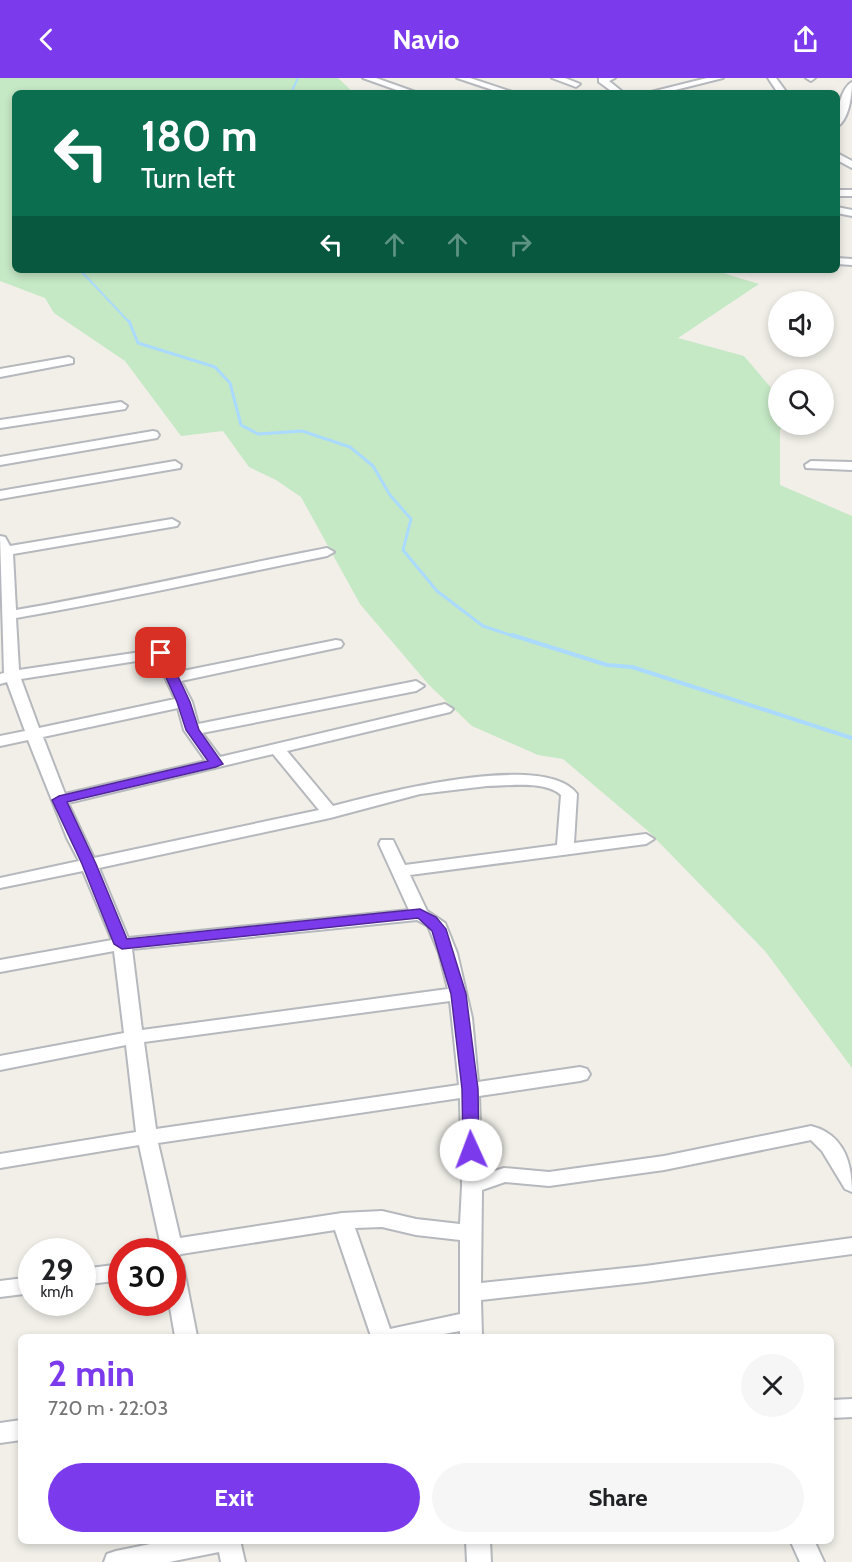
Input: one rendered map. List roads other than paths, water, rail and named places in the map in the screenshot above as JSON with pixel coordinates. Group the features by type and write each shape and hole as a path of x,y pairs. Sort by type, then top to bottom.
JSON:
{"street":[{"path":"367,78 405,90"},
{"path":"461,78 501,90"},
{"path":"556,78 576,84"},
{"path":"611,78 602,80 616,90"},
{"path":"656,90 662,87 715,78"},
{"path":"840,126 849,106 852,85"},
{"path":"0,373 69,362"},
{"path":"0,424 121,406"},
{"path":"0,461 153,435"},
{"path":"0,495 175,465"},
{"path":"811,465 852,466"},
{"path":"169,1238 147,1137 122,944 89,864 59,800 34,735 6,677 9,615 3,554 172,523"},
{"path":"9,615 110,598 180,581 327,552"},
{"path":"172,678 336,644"},
{"path":"6,677 161,653 184,702 192,730 216,764"},
{"path":"192,730 416,686"},
{"path":"0,741 184,702"},
{"path":"59,800 445,709"},
{"path":"277,749 330,813"},
{"path":"0,883 330,813 429,788 462,783 554,784 566,789 569,794 565,849"},
{"path":"398,871 646,840"},
{"path":"387,844 420,914 436,923 458,994 470,1089 471,1328 413,1334"},
{"path":"0,966 122,944 420,914"},
{"path":"0,1063 135,1037 458,994"},
{"path":"0,1161 147,1137 580,1074"},
{"path":"472,1186 504,1175 549,1179 664,1163 811,1133 820,1135 827,1142 852,1184"},
{"path":"186,1251 342,1221 382,1220 437,1231 470,1233"},
{"path":"342,1221 381,1334"},
{"path":"470,1293 645,1274 852,1246"},
{"path":"0,1289 18,1287"},
{"path":"183,1316 186,1334"},
{"path":"834,1409 852,1408"},
{"path":"0,1433 18,1430"},
{"path":"116,1562 206,1544"},
{"path":"227,1544 233,1562"},
{"path":"478,1544 479,1562"},
{"path":"804,1544 812,1562"}],"waterway":[{"path":"292,90 298,78"},
{"path":"83,273 129,322"},
{"path":"129,321 138,343 215,367 230,383 241,425 258,434 302,431 350,447 373,466 390,495 411,519 403,550 437,591 483,626 516,637"},
{"path":"512,635 607,665 632,667 852,738"}]}
